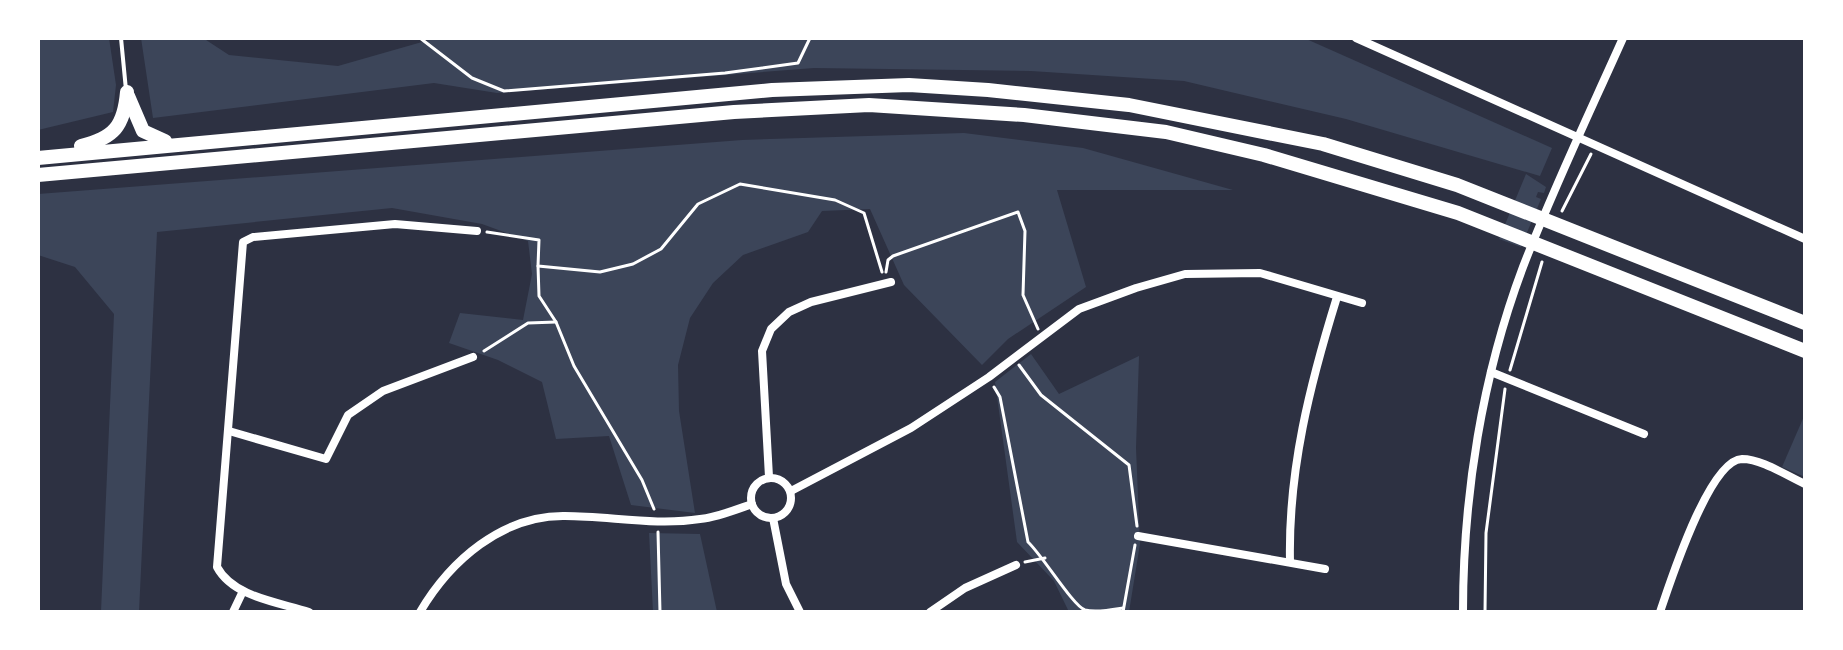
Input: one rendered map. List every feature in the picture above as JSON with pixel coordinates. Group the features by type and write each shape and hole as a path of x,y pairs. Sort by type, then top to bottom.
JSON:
{"main road":[{"path":"38,158 772,90 909,85 1070,98 1258,129 1457,185 1805,323"},
{"path":"127,92 143,131 154,139 174,143"},
{"path":"38,158 105,140 120,127 127,92"},
{"path":"38,175 749,111 869,105 1081,121 1166,132 1264,155 1458,213 1805,351"}],"street":[{"path":"1356,38 1805,239"},
{"path":"1463,612 1469,495 1491,372 1530,251 1623,38"},
{"path":"309,612 243,591 224,581 217,567 229,431 239,253 243,242 253,237 329,227 395,224 477,231"},
{"path":"791,491 911,428 989,377 1079,309 1185,274 1260,273 1362,303"},
{"path":"769,477 762,351 771,329 789,312 811,302 888,282"},
{"path":"1290,562 1291,492 1309,387 1337,297"},
{"path":"229,431 326,459 348,415 383,391 473,357"},
{"path":"1491,372 1644,434"},
{"path":"1660,612 1708,492 1727,464 1740,459 1754,461 1805,484"},
{"path":"769,477 783,481 791,491 792,502 787,511 773,518 760,515 752,504 753,489 769,477"},
{"path":"420,612 438,582 461,558 511,527 562,516 698,520 752,504"},
{"path":"773,518 786,584 800,612"},
{"path":"1138,536 1325,569"},
{"path":"930,612 965,588 1016,565"},
{"path":"233,612 243,591"}],"lane":[{"path":"121,38 127,92"},
{"path":"131,148 133,166"}],"path":[{"path":"420,38 472,78 504,91 725,73 798,63 810,38"},
{"path":"1570,192 1596,143"},
{"path":"538,266 600,272 633,264 661,249 698,204 740,184 835,200 864,213 888,282"},
{"path":"888,282 886,264 893,256 1018,212 1025,231 1023,295 1041,336"},
{"path":"477,231 539,240 539,296 556,322 574,366 636,469 658,521 656,560 660,612"},
{"path":"1485,612 1486,533 1508,378 1543,256"},
{"path":"473,357 528,323 556,322"},
{"path":"989,377 1000,397 1028,542 1045,558 1072,602 1085,610 1123,610 1138,536 1129,465 1041,395 1013,356"},
{"path":"1016,565 1045,558"}],"shaded area":[{"path":"38,38 109,38 116,85 113,112 38,130"},
{"path":"141,38 203,38 229,55 338,66 436,38 1304,38 1552,148 1540,176 1346,119 1184,81 1031,71 814,68 497,93 434,83 153,118"},
{"path":"964,133 1083,148 1233,190 1057,190 1086,287 1008,339 982,365 904,285 870,209 822,211 808,232 743,255 713,283 690,318 678,365 679,411 695,513 631,505 609,436 556,439 542,382 498,360 449,343 460,313 523,320 532,274 528,241 482,224 392,208 157,232 139,612 101,612 114,314 75,267 38,255 38,194 742,140"},
{"path":"1526,174 1546,187 1544,193 1538,192 1536,197 1541,199 1521,247 1499,239"},
{"path":"1031,354 1059,394 1139,356 1136,448 1140,544 1129,612 1069,612 1054,581 1017,542 995,382"},
{"path":"1805,414 1805,477 1782,467"},
{"path":"649,533 700,534 717,612 653,612"}]}
